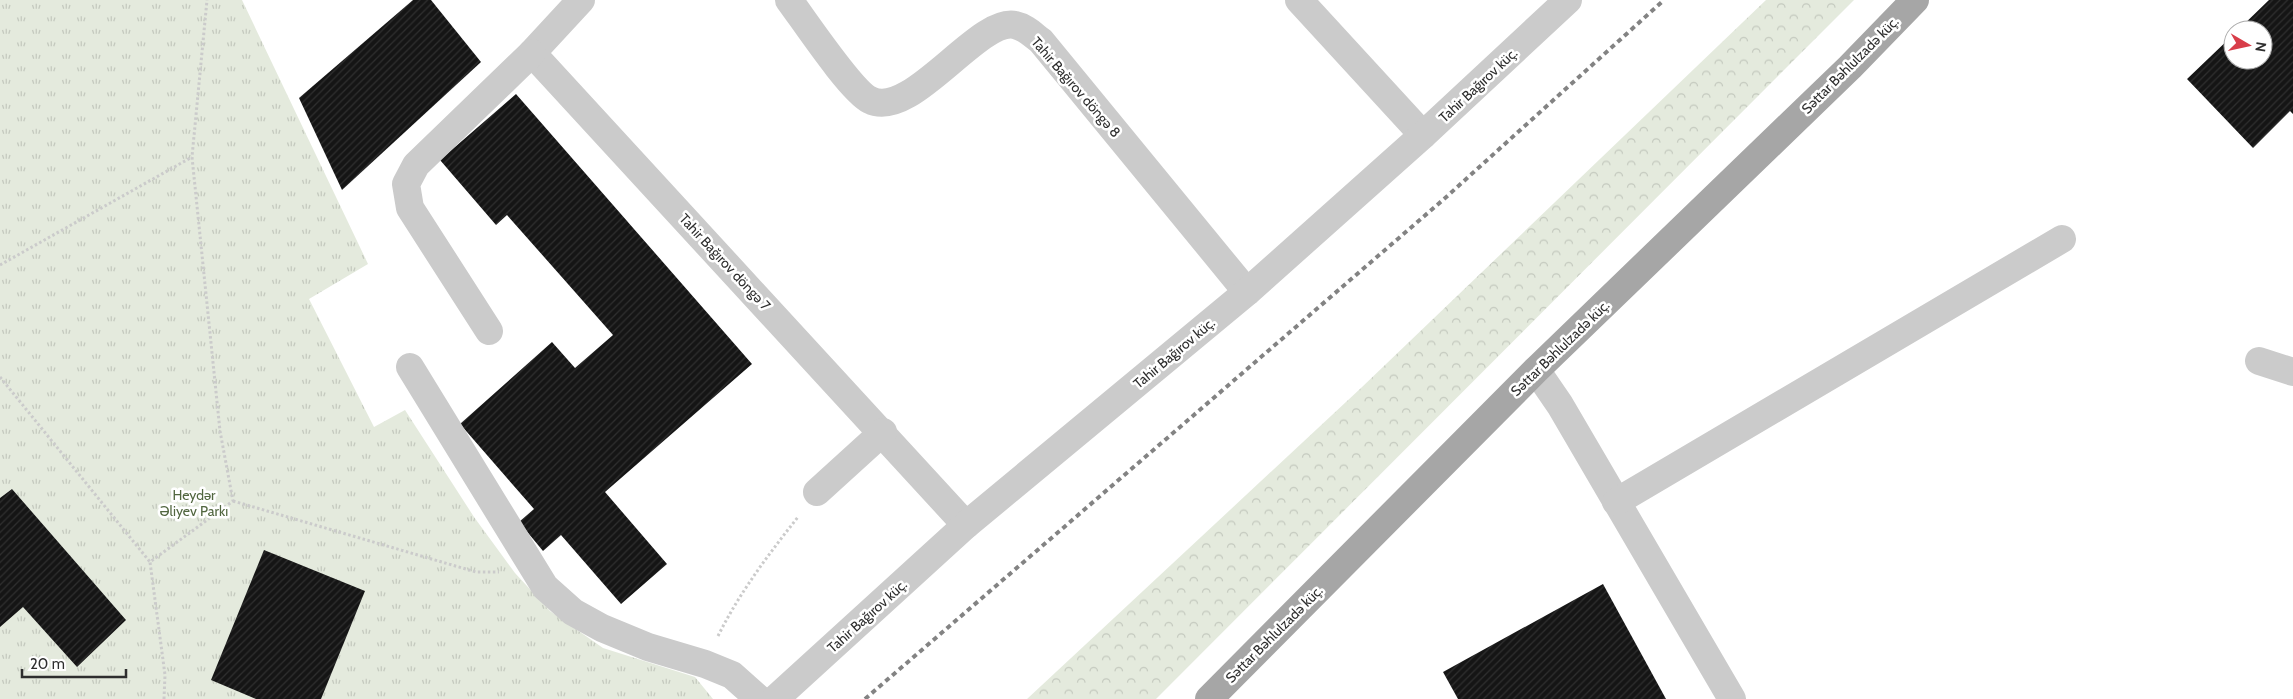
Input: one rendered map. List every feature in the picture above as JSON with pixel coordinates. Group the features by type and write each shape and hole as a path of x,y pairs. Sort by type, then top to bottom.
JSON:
{"main road":[{"name":"Səttar Bəhlulzadə küç.","path":"1209,699 1536,370 1842,74 1915,0"}],"street":[{"path":"489,331 410,208 406,184 416,165 532,54 582,0"},
{"name":"Tahir Bağırov döngə 8","path":"789,0 854,86 870,100 888,104 910,94 994,29 1013,24 1024,28 1040,41 1247,292"},
{"path":"1299,0 1423,135"},
{"name":"Tahir Bağırov küç.","path":"775,699 966,525 1247,292 1423,135 1568,0"},
{"name":"Tahir Bağırov döngə 7","path":"532,54 883,432 966,525"},
{"path":"1616,502 2062,239"},
{"path":"2259,361 2293,372"},
{"path":"410,367 545,587 573,612 602,628 648,647 705,664 732,675 759,699"},
{"path":"1536,370 1560,405 1732,699"},
{"path":"817,492 883,432"}],"path":[{"path":"207,0 192,157 220,431 233,501"},
{"path":"0,265 192,157"},
{"path":"0,378 150,562 165,675 164,699"},
{"path":"705,664 733,606 752,576 817,492"},
{"path":"150,562 233,501"},
{"path":"233,501 476,572 505,572"}],"green space":[{"name":"Heydər Əliyev Parkı","path":"0,0 242,0 368,264 309,299 374,427 405,410 474,517 515,573 550,611 603,648 695,677 713,699 0,699"},
{"path":"1766,0 1854,0 1156,699 1027,699 1361,388"}],"building":[{"path":"413,0 431,0 481,62 342,190 299,98"},
{"path":"2269,0 2293,0 2293,114 2290,111 2253,148 2187,79 2223,45 2223,70 2273,70 2273,20 2248,20"},
{"path":"516,94 752,364 605,492 667,564 621,604 561,535 543,551 519,522 534,509 460,424 552,342 575,368 613,335 507,215 496,225 440,160"},
{"path":"12,489 126,620 77,667 23,607 0,627 0,498"},
{"path":"264,550 365,591 321,699 256,699 211,680"},
{"path":"1603,584 1666,699 1458,699 1443,672"}],"railway":[{"path":"865,699 1444,199 1664,0"}]}
